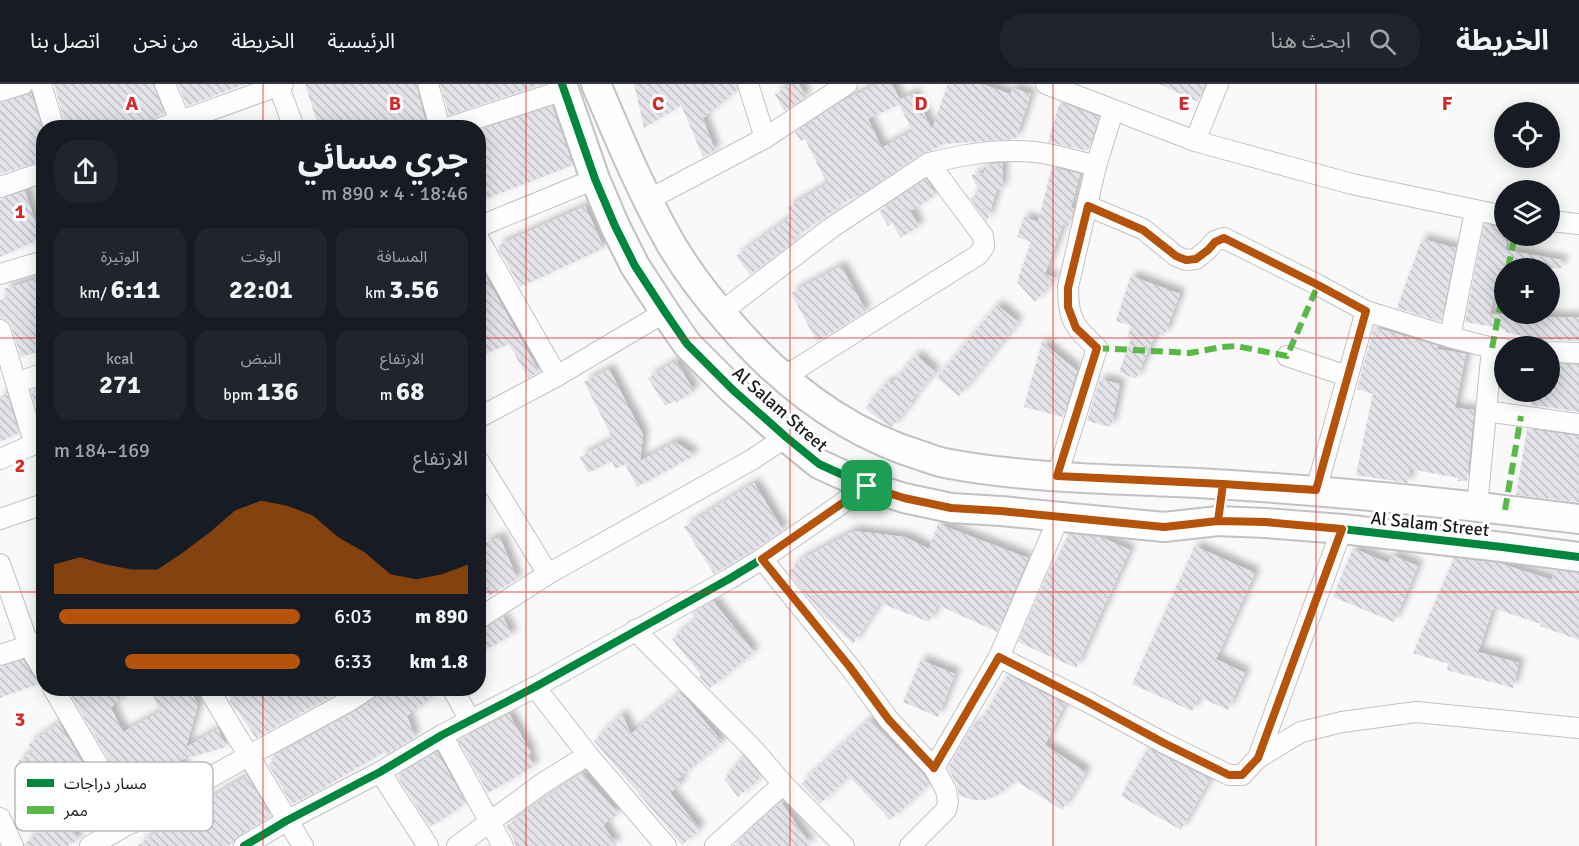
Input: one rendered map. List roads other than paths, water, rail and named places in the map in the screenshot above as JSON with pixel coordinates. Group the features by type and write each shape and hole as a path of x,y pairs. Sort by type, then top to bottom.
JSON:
{"street":[{"path":"0,92 23,84"},
{"path":"41,84 52,120"},
{"path":"165,84 179,120"},
{"path":"191,120 280,84 291,120"},
{"path":"428,84 438,120"},
{"name":"Al Salam Street","path":"596,84 648,200 672,246 694,281 720,313 782,378 819,406 857,430 898,449 948,464 999,471 1316,490 1579,519"},
{"path":"748,84 765,138"},
{"path":"648,200 765,138 847,84"},
{"path":"1046,84 1195,141 1352,184 1494,214"},
{"path":"1195,141 1218,84"},
{"path":"470,120 563,87"},
{"name":"Al Salam Street","path":"563,87 595,179 615,226 635,266 665,312 687,344 733,390 819,464 867,486 904,498 951,508 1164,527 1218,521 1265,522 1579,557"},
{"path":"1057,476 1097,348 1076,328 1068,307 1068,288 1096,166 1113,111"},
{"path":"720,313 831,228 929,163 973,153 1018,151 1060,156 1096,166"},
{"path":"782,378 978,255 984,247 983,236 929,163"},
{"path":"0,188 36,175"},
{"path":"486,224 595,179"},
{"path":"1088,206 1143,230 1176,256 1186,260 1196,259 1215,242 1224,238 1366,311 1494,348"},
{"path":"1450,337 1475,211"},
{"path":"1560,222 1579,224"},
{"path":"486,252 557,376"},
{"path":"0,274 36,263"},
{"path":"1316,490 1366,311"},
{"path":"486,414 557,376 665,312"},
{"path":"1,337 36,434"},
{"path":"1560,352 1579,353"},
{"path":"1287,356 1347,376"},
{"path":"1477,507 1486,411 1494,370"},
{"path":"17,383 36,376"},
{"path":"1486,411 1579,424"},
{"path":"486,614 548,574 753,459 786,437"},
{"path":"0,459 36,443"},
{"path":"486,473 548,574"},
{"path":"1218,521 1223,484"},
{"path":"249,845 286,821 380,772 442,735 535,687 729,579 762,559 867,486"},
{"path":"0,519 36,507"},
{"path":"934,768 999,657 1059,517"},
{"path":"1258,758 1342,529"},
{"path":"762,559 849,666 889,720 934,768 946,790 948,802 946,810 910,846"},
{"path":"0,564 36,643 0,655"},
{"path":"635,630 755,751 783,784 844,846"},
{"path":"999,657 1229,775 1242,775 1258,758 1301,732 1342,722 1416,712 1579,728"},
{"path":"535,687 588,755 666,846"},
{"path":"58,696 96,762"},
{"path":"213,696 303,846"},
{"path":"213,776 344,696"},
{"path":"456,696 470,720"},
{"path":"442,735 503,846"},
{"path":"457,846 543,783 588,755"},
{"path":"380,772 428,846"},
{"path":"715,846 783,784"},
{"path":"0,818 13,846"},
{"path":"90,846 117,831"}]}
